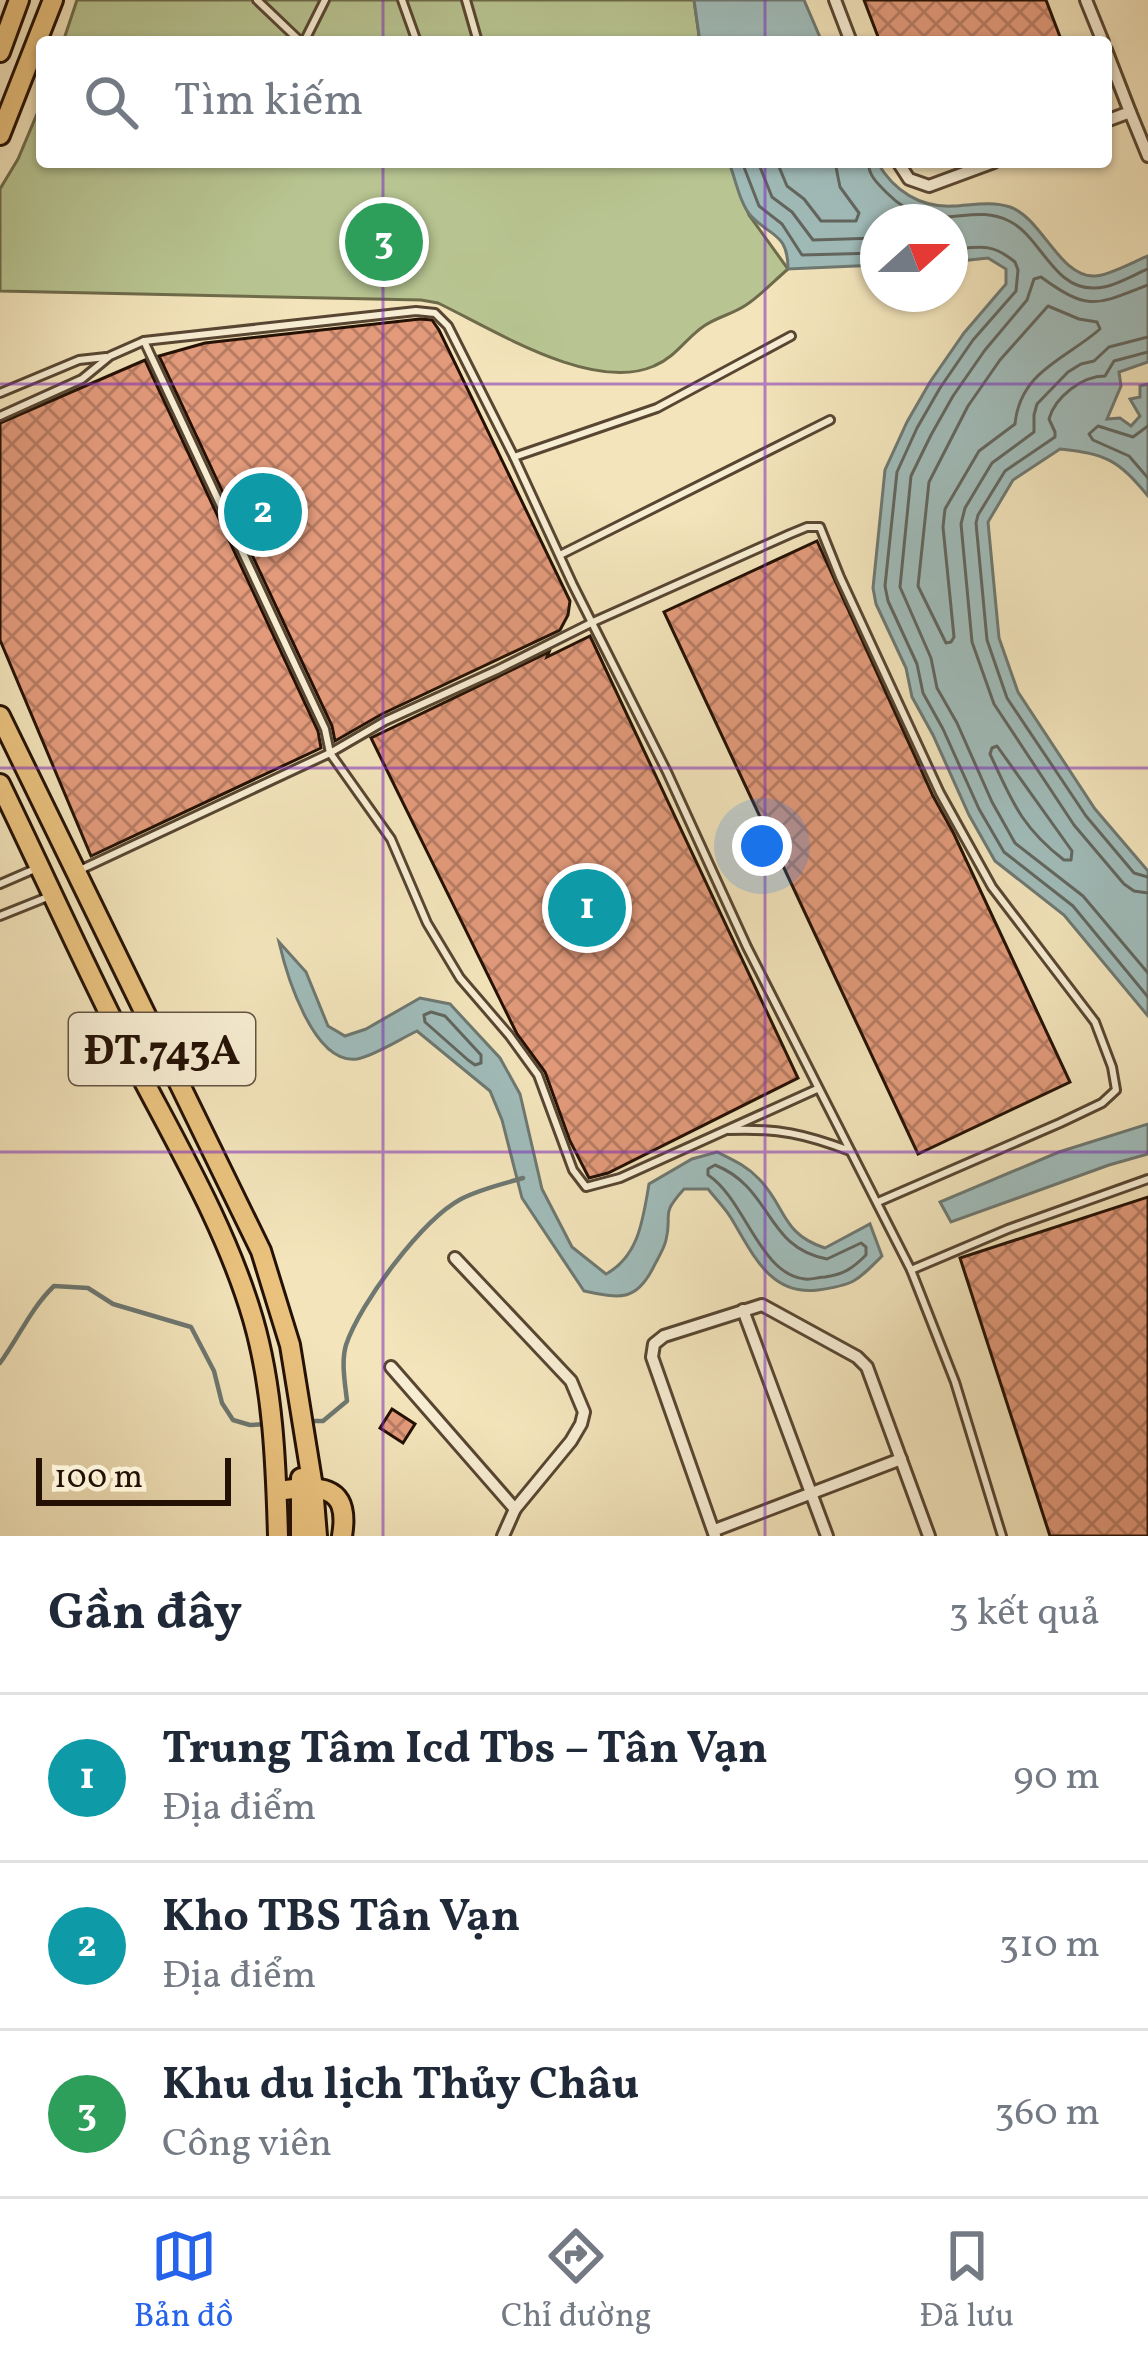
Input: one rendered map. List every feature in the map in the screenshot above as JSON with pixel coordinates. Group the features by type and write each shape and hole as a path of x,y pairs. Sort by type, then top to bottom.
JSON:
{"main road":[{"path":"39,36 53,0"},
{"path":"0,52 12,5"},
{"path":"0,135 36,43"},
{"name":"ĐT.743A","path":"0,716 261,1251 290,1346 298,1392 307,1488 301,1536"},
{"name":"ĐT.743A","path":"0,784 230,1255 258,1336 273,1438 278,1536"},
{"path":"307,1488 316,1536"},
{"path":"277,1491 326,1490 339,1498 345,1515 341,1536"}],"street":[{"path":"835,0 849,36"},
{"path":"1087,0 1101,36"},
{"path":"1112,64 1148,156"},
{"path":"1112,119 1130,112"},
{"path":"902,168 909,179 929,186 978,168"},
{"path":"455,1258 572,1381 584,1412 571,1441 515,1509 503,1536"},
{"path":"901,1459 715,1533 652,1357 654,1345 664,1336 762,1305 857,1357 867,1367 901,1459 929,1536"},
{"path":"743,1310 827,1536"},
{"path":"391,1366 515,1509"}],"lane":[{"path":"257,0 296,36"},
{"path":"306,36 326,0"},
{"path":"402,0 415,36"},
{"path":"466,0 476,36"},
{"path":"0,416 82,379 110,356 144,341 416,310 435,314 448,326 817,1089 911,1270 955,1382 1001,1536"},
{"path":"514,457 657,408 791,336"},
{"path":"144,341 326,729 331,753 391,839 428,922 460,978 538,1075 573,1170 586,1187 620,1178 817,1089"},
{"path":"0,393 79,360 110,356"},
{"path":"560,555 830,420"},
{"path":"75,872 331,753 385,721 593,622 790,534 820,527 839,578 940,793 992,886 1095,1022 1116,1090 1102,1103 878,1202"},
{"path":"0,884 40,867"},
{"path":"0,916 53,894"},
{"path":"725,1130 769,1128 808,1135 851,1151"},
{"path":"911,1270 1028,1221 1148,1179"}],"green space":[{"path":"77,0 694,0 699,36 65,36"},
{"path":"36,116 36,168 731,168 749,215 788,269 752,301 704,326 662,362 630,372 602,371 544,355 438,303 421,300 0,291 0,189"}],"water":[{"path":"694,0 804,0 819,36 699,36"},
{"path":"731,168 881,168 900,189 933,204 860,204 860,266 788,269 782,242 747,211"},
{"path":"996,204 1021,213 1071,268 1083,274 1107,274 1148,256 1148,362 1119,372 1121,386 1107,419 1120,418 1131,426 1140,416 1130,399 1140,397 1140,386 1148,384 1148,496 1110,461 1060,449 1013,480 988,522 999,638 1018,692 1095,809 1148,871 1148,1016 1064,915 995,861 912,697 906,668 876,604 873,588 885,470 930,382 1006,284 1006,269 988,258 968,260 968,205"},
{"path":"279,942 306,972 328,1026 345,1036 420,998 450,1004 500,1058 520,1094 542,1189 572,1247 606,1274 633,1247 649,1184 692,1159 717,1152 754,1174 792,1227 811,1242 825,1248 870,1224 882,1256 847,1284 818,1290 787,1286 765,1270 708,1189 684,1189 669,1210 662,1250 640,1286 617,1296 584,1291 522,1198 490,1091 417,1031 357,1059 341,1057 327,1048 304,1014"},
{"path":"1148,1124 1148,1154 951,1222 940,1202 1059,1152"}],"building":[{"path":"864,0 1046,0 1060,36 878,36"},
{"path":"432,320 439,330 570,601 568,615 560,630 335,741 159,356 205,343"},
{"path":"145,360 318,731 321,748 91,856 0,640 0,423"},
{"path":"817,541 1070,1082 918,1154 664,612"},
{"path":"590,636 798,1078 608,1173 589,1178 545,1072 517,1034 371,738"},
{"path":"1148,1197 1148,1536 1050,1536 960,1258"},
{"path":"392,1409 415,1424 403,1443 380,1428"}],"waterway":[{"path":"309,1421 323,1421 347,1401 346,1345 364,1307 411,1243 461,1199 523,1178"},
{"path":"0,1363 54,1286 88,1288 113,1304 191,1327 233,1420 268,1424"}],"place":[{"name":"Khu du lịch Thủy Châu","path":"384,242"},
{"name":"Kho TBS Tân Vạn","path":"263,512"},
{"name":"Trung Tâm Icd Tbs – Tân Vạn","path":"587,908"}]}
